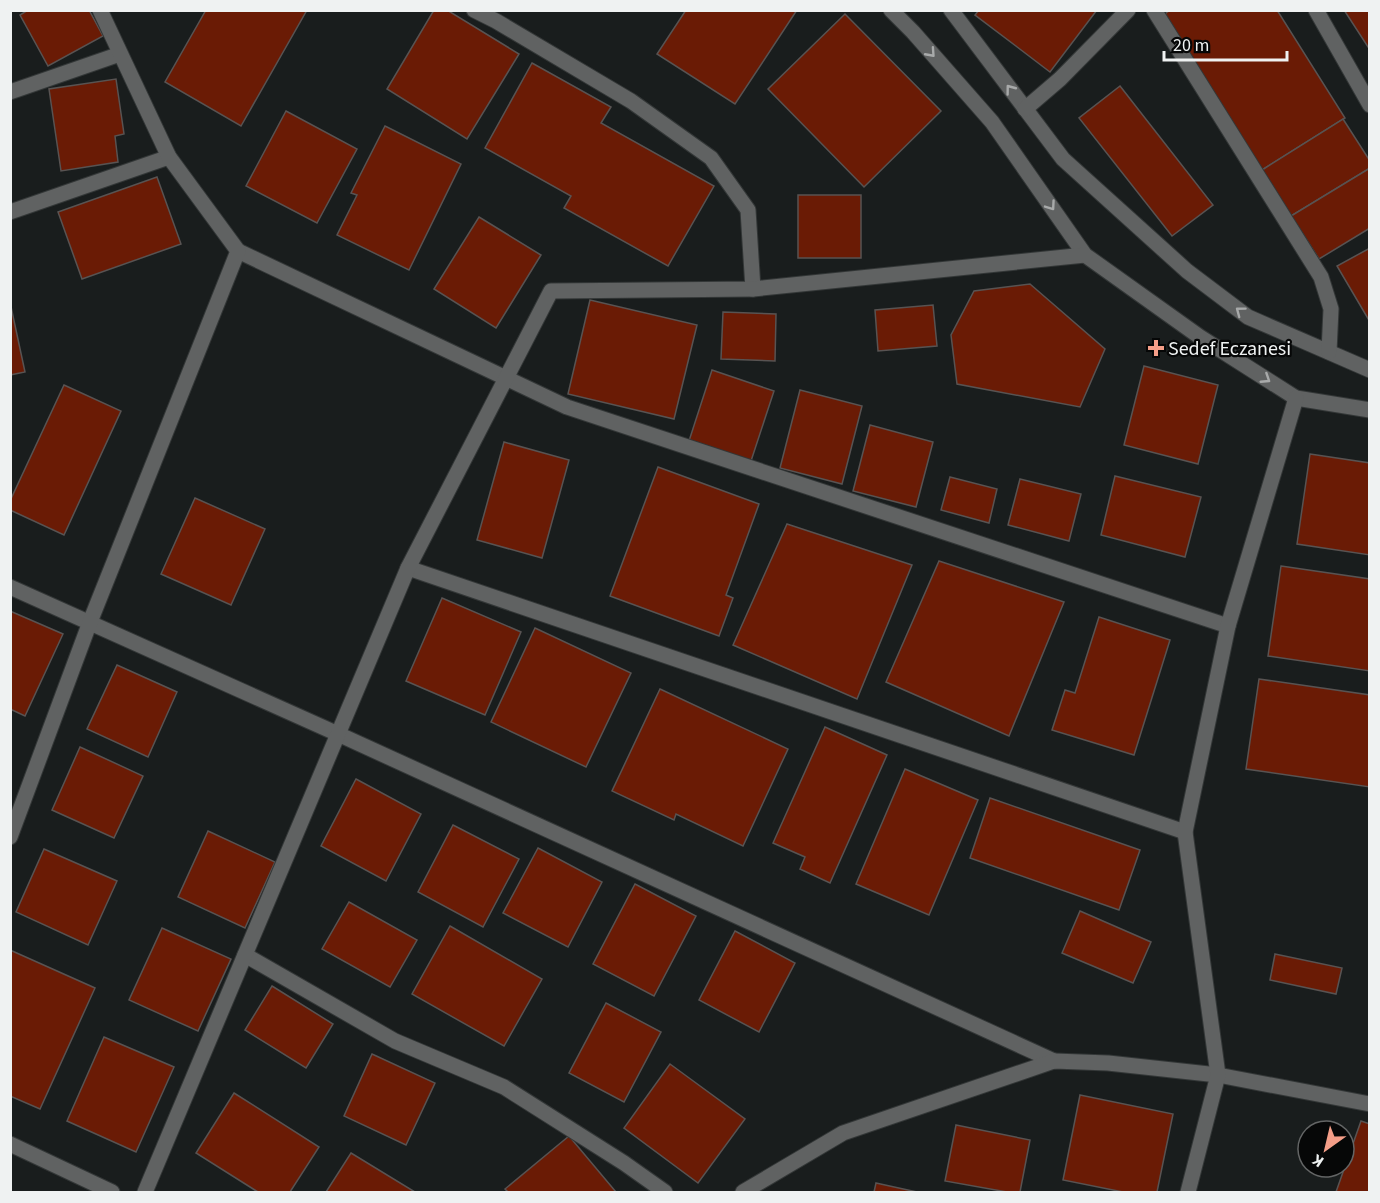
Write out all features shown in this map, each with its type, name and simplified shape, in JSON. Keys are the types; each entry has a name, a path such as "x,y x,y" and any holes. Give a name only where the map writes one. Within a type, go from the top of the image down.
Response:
{"street":[{"path":"100,10 169,157 238,251 567,407 1228,626"},
{"path":"474,10 632,101 711,158 748,210 753,289"},
{"path":"891,10 992,122 1085,255 1200,337 1296,398 1370,410"},
{"path":"951,10 1063,159 1187,271 1248,317 1370,370"},
{"path":"1025,109 1060,79 1128,10"},
{"path":"1155,10 1321,277 1331,309 1329,352"},
{"path":"1316,10 1370,105"},
{"path":"10,92 120,54"},
{"path":"10,212 169,157"},
{"path":"10,837 90,622 238,251"},
{"path":"145,1192 408,568 551,291 753,289 1085,255"},
{"path":"1188,1192 1218,1075 1185,832 1228,626 1296,398"},
{"path":"408,568 1185,832"},
{"path":"10,587 1054,1061 1218,1075 1370,1104"},
{"path":"245,955 395,1041 504,1087 624,1163 665,1192"},
{"path":"742,1192 843,1133 1054,1061"},
{"path":"10,1144 112,1192"}],"building":[{"path":"28,10 89,10 103,36 48,66 20,15"},
{"path":"206,10 307,10 241,126 165,82"},
{"path":"434,10 447,10 519,54 467,139 387,89"},
{"path":"686,10 797,10 735,104 657,54"},
{"path":"979,10 1097,10 1050,72 975,15"},
{"path":"1170,10 1277,10 1345,118 1262,170 1165,14"},
{"path":"1344,10 1370,10 1370,50"},
{"path":"845,14 941,111 864,187 768,89"},
{"path":"532,63 611,107 601,123 714,186 668,266 564,208 571,196 485,148"},
{"path":"116,79 124,134 115,136 118,162 61,171 49,89"},
{"path":"1120,86 1213,205 1172,236 1079,118"},
{"path":"286,111 357,149 317,223 246,186"},
{"path":"1343,119 1370,161 1370,168 1291,216 1262,170"},
{"path":"385,126 461,164 409,270 337,235 357,195 351,193"},
{"path":"1370,168 1370,228 1319,259 1291,216"},
{"path":"157,177 181,244 82,279 58,212"},
{"path":"798,195 861,195 861,258 798,258"},
{"path":"479,217 541,255 496,328 434,289"},
{"path":"1370,248 1370,322 1337,266"},
{"path":"1030,284 1105,349 1080,407 957,384 951,335 974,291"},
{"path":"590,300 697,325 674,419 568,394"},
{"path":"10,302 25,372 10,375"},
{"path":"933,305 937,346 878,351 875,310"},
{"path":"723,312 776,314 775,361 721,359"},
{"path":"1144,366 1218,385 1198,464 1124,445"},
{"path":"712,370 774,391 750,464 688,444"},
{"path":"64,385 121,411 64,535 10,510 10,501"},
{"path":"800,390 862,406 842,484 780,468"},
{"path":"870,425 933,442 916,507 853,491"},
{"path":"504,442 569,460 542,558 477,540"},
{"path":"1310,454 1370,463 1370,555 1297,544"},
{"path":"658,467 759,504 726,595 733,598 719,636 610,596"},
{"path":"1115,476 1201,497 1185,557 1101,535"},
{"path":"950,477 997,489 989,523 941,510"},
{"path":"1020,479 1081,494 1069,541 1008,525"},
{"path":"195,498 265,529 231,605 161,574"},
{"path":"787,524 912,565 857,699 733,645"},
{"path":"939,561 1064,602 1009,736 886,682"},
{"path":"1281,566 1370,579 1370,671 1268,656"},
{"path":"442,598 521,632 485,715 406,681"},
{"path":"10,611 63,634 25,716 10,709"},
{"path":"1099,617 1170,640 1134,755 1052,730 1065,690 1075,693"},
{"path":"535,628 631,673 586,767 491,722"},
{"path":"117,665 177,692 148,757 87,729"},
{"path":"1259,679 1370,695 1370,787 1246,769"},
{"path":"660,689 788,749 743,846 676,814 674,820 612,791"},
{"path":"825,727 887,755 830,883 800,869 805,857 773,843"},
{"path":"80,747 143,776 114,838 52,810"},
{"path":"905,769 978,800 929,915 856,884"},
{"path":"356,779 421,814 386,881 321,846"},
{"path":"990,798 1140,850 1119,910 970,858"},
{"path":"453,825 519,859 483,927 418,892"},
{"path":"208,831 275,862 245,928 178,897"},
{"path":"538,848 602,882 568,947 503,913"},
{"path":"44,849 117,881 88,945 16,912"},
{"path":"635,884 696,916 654,996 593,964"},
{"path":"349,902 417,940 390,987 322,949"},
{"path":"1080,911 1151,942 1133,983 1062,953"},
{"path":"450,926 542,979 504,1046 412,994"},
{"path":"162,928 231,959 198,1031 129,1000"},
{"path":"735,931 795,963 759,1032 699,1000"},
{"path":"10,950 95,988 40,1109 10,1096"},
{"path":"1275,954 1342,968 1336,994 1270,980"},
{"path":"272,986 333,1024 306,1068 245,1030"},
{"path":"606,1003 661,1032 624,1102 569,1073"},
{"path":"104,1037 174,1067 136,1152 67,1121"},
{"path":"372,1054 435,1083 406,1145 344,1116"},
{"path":"670,1064 745,1119 698,1183 624,1128"},
{"path":"234,1093 319,1147 290,1192 258,1192 196,1153"},
{"path":"1080,1095 1173,1114 1157,1192 1123,1192 1063,1180"},
{"path":"1361,1121 1370,1124 1370,1192 1336,1192 1341,1179 1356,1179 1356,1135"},
{"path":"956,1125 1030,1140 1020,1192 1007,1192 945,1181"},
{"path":"569,1136 616,1192 508,1192 505,1189"},
{"path":"351,1153 415,1192 326,1192"},
{"path":"876,1183 917,1192 874,1192"}],"place":[{"name":"Sedef Eczanesi","path":"1156,348"}]}
